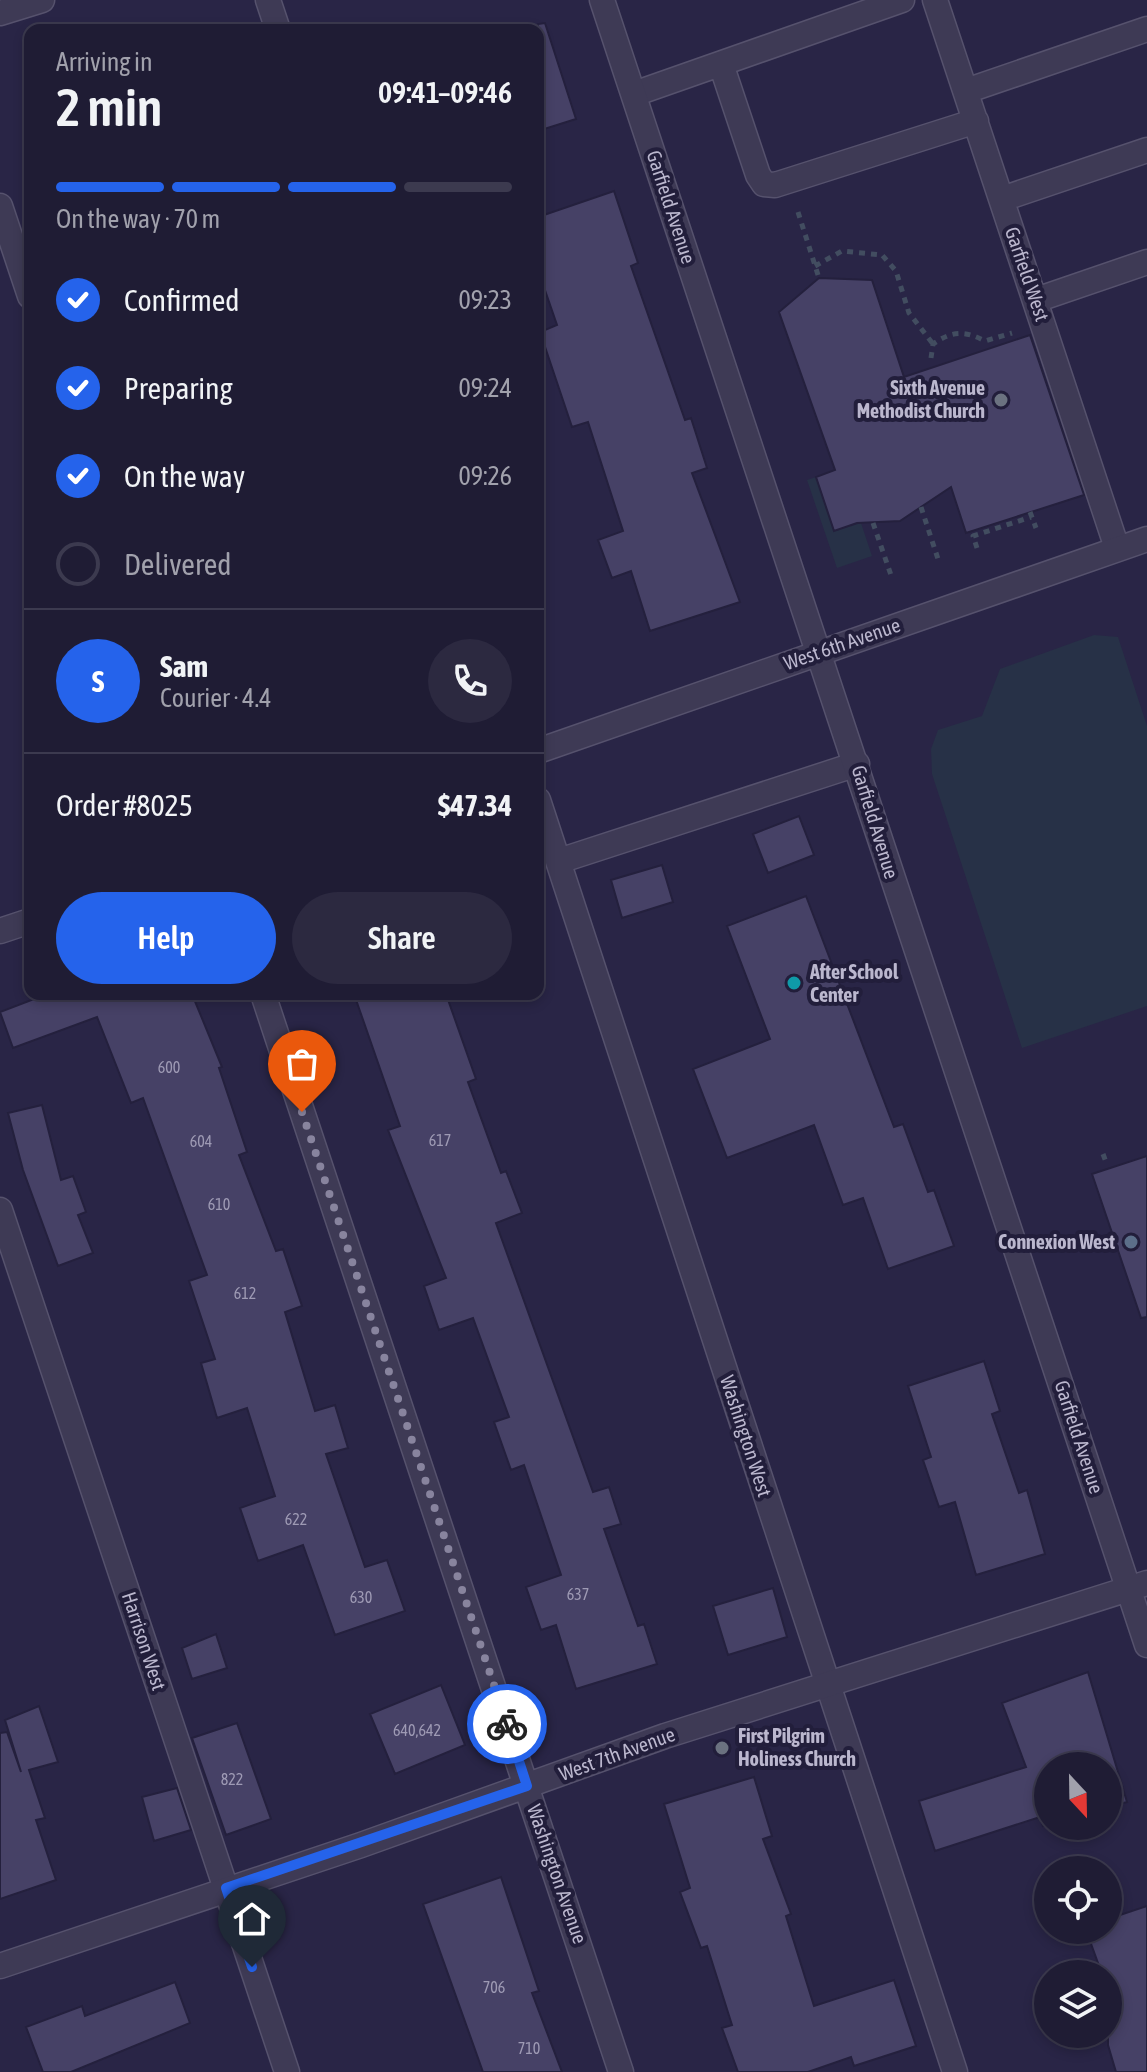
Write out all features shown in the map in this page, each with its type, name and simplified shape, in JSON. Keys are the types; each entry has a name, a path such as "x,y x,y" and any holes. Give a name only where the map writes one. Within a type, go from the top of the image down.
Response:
{"street":[{"path":"0,13 42,0"},
{"path":"268,0 276,24"},
{"name":"Garfield Avenue","path":"602,0 857,764 1138,1586 1147,1645"},
{"path":"634,94 902,0"},
{"name":"Garfield West","path":"935,0 1117,548"},
{"path":"966,91 1147,29"},
{"path":"721,64 758,175 770,185 976,121"},
{"path":"1002,199 1147,150"},
{"path":"0,206 24,278"},
{"path":"1036,300 1147,262"},
{"name":"West 6th Avenue","path":"544,749 1147,539"},
{"path":"559,861 857,764"},
{"name":"Washington West","path":"544,817 955,2072"},
{"path":"0,931 24,923"},
{"name":"Washington Avenue","path":"265,1000 621,2072"},
{"name":"Harrison West","path":"0,1210 287,2072"},
{"name":"West 7th Avenue","path":"0,1966 665,1736 1138,1586"}],"path":[{"path":"788,180 819,278"},
{"path":"815,266 842,251 882,255 896,271 909,313 933,344 931,358"},
{"path":"933,344 949,333 973,335 985,341 1044,324"},
{"path":"921,507 939,562"},
{"path":"977,548 973,536 1030,514 1036,528"},
{"path":"873,523 892,578"},
{"path":"1103,1154 1106,1162"}],"shaded area":[{"path":"816,477 835,531 861,523 872,556 837,568 807,480"},
{"path":"1094,635 1118,637 1147,726 1147,1006 1022,1048 932,774 931,749 938,730 982,716 1000,669"}],"building":[{"path":"545,23 576,119 544,129 544,24 538,24"},
{"path":"614,191 638,263 631,266 685,420 691,418 707,468 692,473 740,602 650,631 631,571 612,578 598,540 623,531 588,422 572,427 544,344 544,330 557,325 544,287 544,215"},
{"name":"Sixth Avenue Methodist Church","path":"819,278 872,280 904,377 1030,335 1084,495 966,533 951,487 900,521 857,523 834,531 816,477 835,470 779,312"},
{"path":"799,816 814,855 768,873 753,834"},
{"path":"662,865 673,902 622,918 611,880"},
{"name":"After School Center","path":"806,896 894,1127 903,1124 928,1192 934,1190 954,1246 888,1269 863,1198 843,1205 814,1125 727,1158 693,1069 770,1039 727,926"},
{"path":"31,1000 194,1000 222,1067 219,1068 247,1152 239,1155 276,1251 283,1249 302,1306 285,1312 315,1411 335,1405 348,1448 326,1454 365,1567 387,1560 405,1611 335,1635 303,1545 258,1561 240,1508 275,1496 247,1408 217,1418 201,1363 215,1359 189,1281 207,1275 143,1098 131,1103 97,1017 13,1048 0,1012"},
{"path":"356,1000 448,1000 476,1079 468,1082 501,1173 506,1171 522,1213 496,1223 593,1492 609,1487 621,1524 604,1529 638,1626 644,1624 657,1664 576,1689 556,1625 541,1630 526,1587 561,1575 524,1465 511,1470 494,1422 509,1417 473,1318 439,1330 424,1286 446,1278 388,1130 400,1126"},
{"path":"42,1105 61,1180 73,1176 86,1212 78,1215 93,1253 58,1266 23,1170 8,1113"},
{"name":"Connexion West","path":"1147,1156 1147,1317 1141,1318 1092,1174"},
{"path":"984,1361 1000,1411 992,1414 1019,1493 1027,1490 1045,1554 976,1575 955,1502 939,1507 923,1460 931,1457 908,1386"},
{"path":"773,1588 787,1637 728,1655 713,1606"},
{"path":"216,1634 227,1668 192,1679 182,1648"},
{"path":"1088,1672 1112,1752 1034,1752 1034,1819 935,1851 919,1801 1026,1767 1002,1703"},
{"path":"441,1685 465,1745 395,1774 370,1714"},
{"path":"39,1706 58,1762 29,1770 45,1818 36,1820 56,1880 0,1899 0,1733 7,1732 21,1772 5,1720"},
{"path":"237,1723 271,1819 226,1835 192,1738"},
{"path":"754,1777 772,1836 763,1839 791,1914 786,1916 814,2006 894,1980 916,2046 854,2066 851,2057 808,2072 738,2072 722,2028 732,2025 707,1946 701,1948 680,1892 690,1888 664,1804"},
{"path":"1122,1785 1127,1802 1122,1803"},
{"path":"177,1788 191,1830 154,1841 142,1797"},
{"path":"501,1877 539,1991 532,1993 562,2072 483,2072 423,1904"},
{"path":"1147,1906 1147,2072 1116,2072 1109,2048 1122,2048 1122,1960 1097,1960 1091,1944 1122,1944 1122,1914"},
{"path":"175,1982 190,2023 71,2072 43,2072 26,2027 82,2006 85,2016"}],"way so far":[{"path":"302,1112 507,1724"}],"place":[{"name":"Sixth Avenue Methodist Church","path":"1001,400"},
{"name":"After School Center","path":"794,983"},
{"name":"Connexion West","path":"1131,1242"},
{"name":"First Pilgrim Holiness Church","path":"722,1748"}],"route":[{"path":"252,1967 226,1888 361,1845 527,1786 507,1724"}]}
